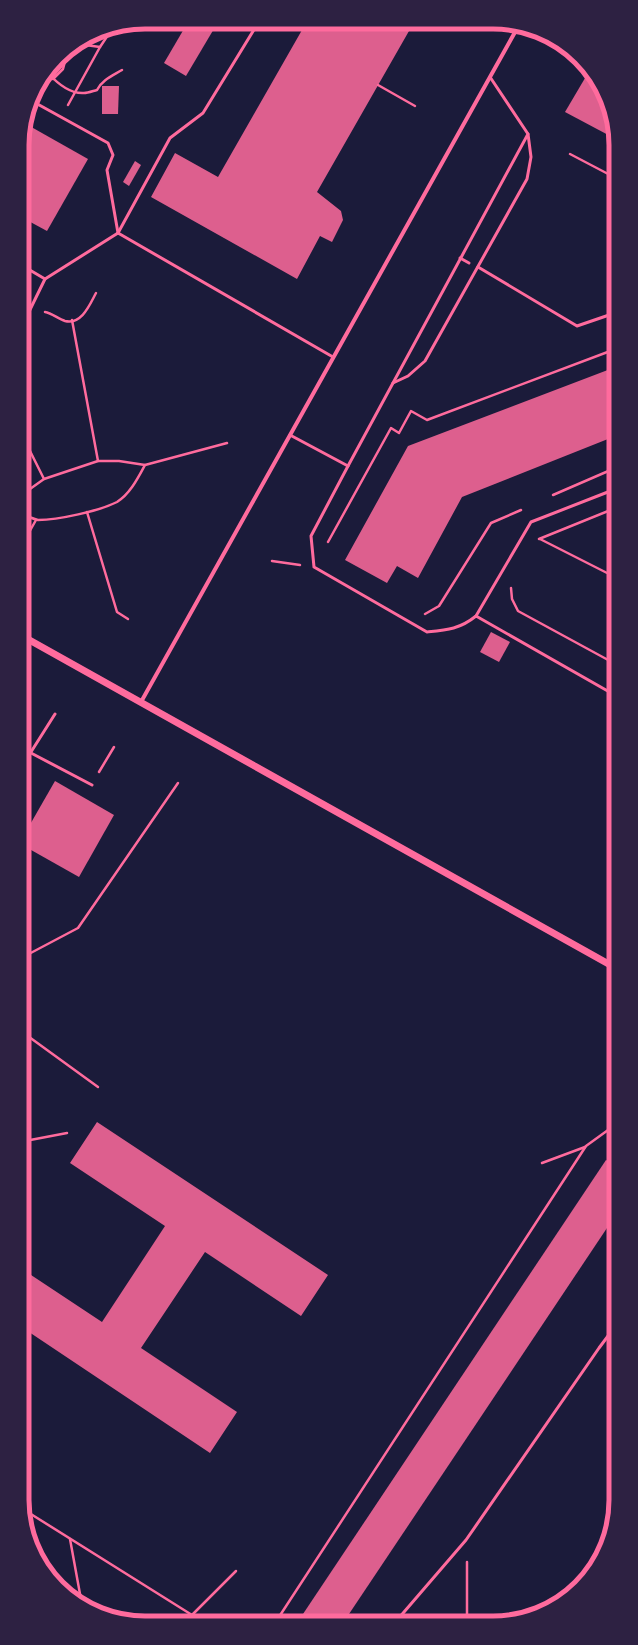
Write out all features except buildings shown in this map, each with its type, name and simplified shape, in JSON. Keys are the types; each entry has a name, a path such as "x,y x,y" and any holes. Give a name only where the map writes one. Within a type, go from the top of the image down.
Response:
{"street":[{"path":"141,702 516,31"},
{"path":"29,640 609,964"}],"lane":[{"path":"29,312 45,279 118,233 170,138 203,113 254,29"},
{"path":"392,384 408,376 425,361 527,179 531,157 528,134 490,77"},
{"path":"37,104 108,143 113,155 107,170 118,233"},
{"path":"528,134 310,536 314,567 427,632 444,631 466,624 476,616 531,522 609,492"},
{"path":"118,233 333,356"},
{"path":"460,258 469,264"},
{"path":"478,267 577,326 609,315"},
{"path":"29,270 45,279"},
{"path":"290,435 348,466"},
{"path":"476,616 609,691"},
{"path":"29,756 55,714"},
{"path":"31,753 92,785"},
{"path":"401,1616 466,1540 609,1337"}],"path":[{"path":"60,117 108,35"},
{"path":"87,45 100,47"},
{"path":"65,61 63,69 53,79 58,84 76,92 84,93 97,90 100,84 105,80 122,70"},
{"path":"378,85 415,106"},
{"path":"570,154 609,174"},
{"path":"29,314 46,311 66,321 72,320 83,316 96,293"},
{"path":"72,320 98,461"},
{"path":"328,546 328,540 391,428 399,433 411,411 427,420 609,351"},
{"path":"29,490 44,479 98,461 119,461 145,465 227,444"},
{"path":"29,449 44,479"},
{"path":"29,517 36,520 61,518 87,512 117,501 134,486 145,465"},
{"path":"551,496 609,471"},
{"path":"423,615 439,606 491,523 524,508 539,539 609,574"},
{"path":"536,545 539,539 609,511"},
{"path":"87,512 117,612 128,619"},
{"path":"29,532 36,520"},
{"path":"514,581 511,588 512,599 518,611 609,660"},
{"path":"29,953 78,928 178,783"},
{"path":"29,1037 98,1087"},
{"path":"542,1163 586,1146 609,1129"},
{"path":"29,1140 67,1133"},
{"path":"280,1616 586,1146"},
{"path":"30,1513 192,1615 236,1571"},
{"path":"70,1539 81,1596"},
{"path":"466,1540 467,1616"}]}
